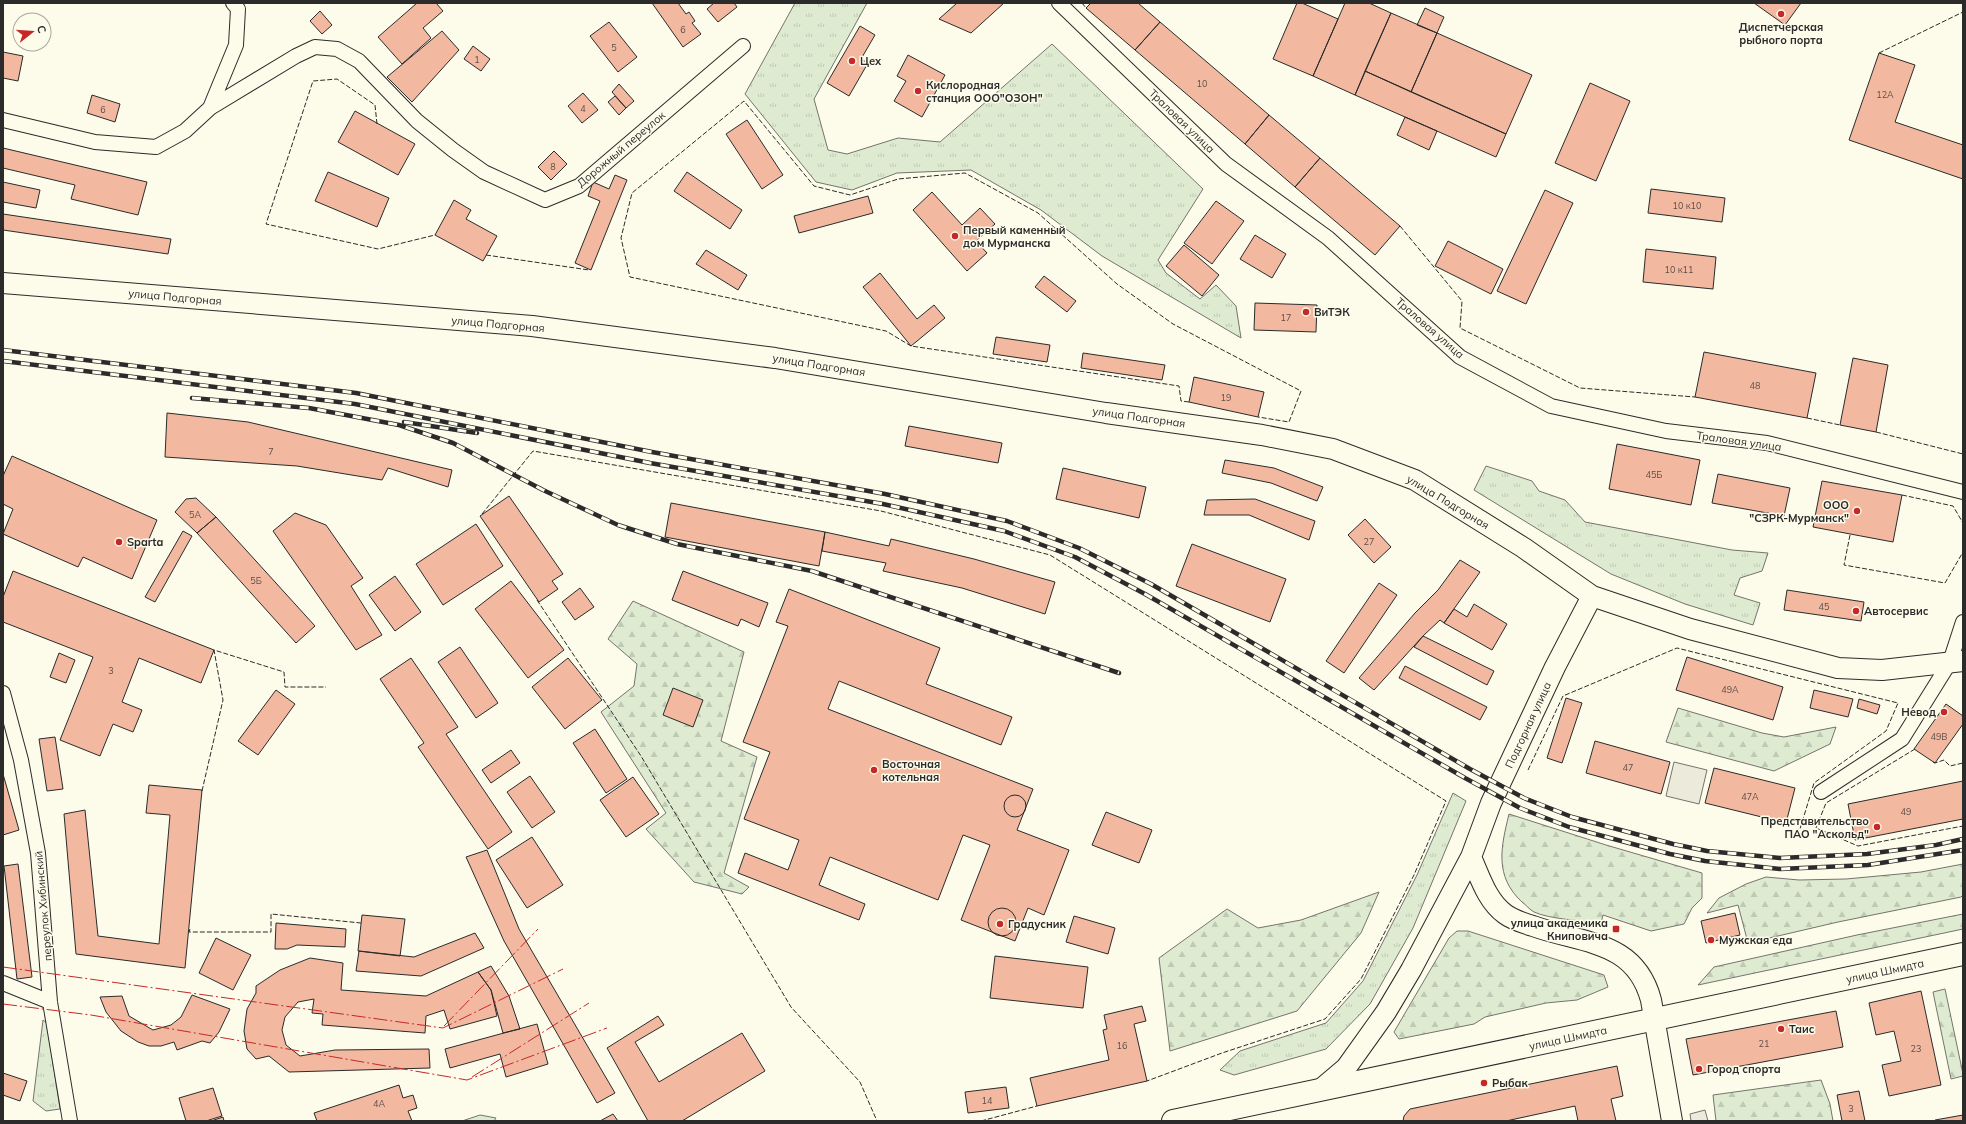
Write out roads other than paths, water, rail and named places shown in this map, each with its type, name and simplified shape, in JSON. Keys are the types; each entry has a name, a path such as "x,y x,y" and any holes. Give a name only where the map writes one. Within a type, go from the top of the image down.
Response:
{"main road":[{"name":"улица Подгорная","path":"3,283 532,326 775,358 1106,412 1262,435 1333,449 1415,480 1524,548 1592,596"},
{"path":"1592,596 1690,629 1838,668 1882,670 1956,662"},
{"name":"Подгорная улица","path":"1320,1090 1346,1068 1386,1012 1411,970 1471,857 1491,803 1555,667 1592,596"},
{"path":"1471,857 1487,892 1495,904 1505,914 1518,921 1547,931 1606,947 1622,956 1637,969 1647,986 1672,1121"},
{"name":"улица Шмидта","path":"1173,1121 1963,954"}],"street":[{"path":"3,120 95,142 156,147 185,131 210,108 236,45 238,9 233,3"},
{"name":"Траловая улица","path":"1059,3 1226,164 1328,238 1460,357 1551,406 1666,431 1767,443 1963,492"},
{"name":"Дорожный переулок","path":"210,108 296,56 315,47 336,49 359,61 417,121 453,150 484,172 545,200 579,186 743,46"},
{"path":"1821,792 1902,739 1956,662 1963,622"},
{"name":"переулок Хибинский","path":"3,693 21,760 38,853 50,1002 70,1121"},
{"path":"3,983 50,1002"}],"railway":[{"path":"3,350 356,393 652,452 885,494 1007,521 1079,548 1151,584 1470,769 1524,798 1572,817 1673,844 1707,851 1780,858 1867,854 1936,845 1963,839"},
{"path":"3,361 355,404 650,463 883,504 1004,531 1075,557 1145,594 1465,778 1520,808 1569,827 1670,854 1705,861 1780,869 1868,865 1963,850"},
{"path":"192,398 309,408 399,425 453,443 543,490 618,525 677,544 812,571 1119,673"},
{"path":"404,422 477,433"}],"place":[{"name":"Диспетчерская рыбного порта","path":"1781,14"},
{"name":"Цех","path":"852,61"},
{"name":"Кислородная станция ООО\"ОЗОН\"","path":"918,91"},
{"name":"Первый каменный дом Мурманска","path":"955,236"},
{"name":"ВиТЭК","path":"1306,312"},
{"name":"ООО \"СЗРК-Мурманск\"","path":"1857,511"},
{"name":"Sparta","path":"119,542"},
{"name":"Автосервис","path":"1856,611"},
{"name":"Невод","path":"1944,712"},
{"name":"Восточная котельная","path":"874,770"},
{"name":"Представительство ПАО \"Аскольд\"","path":"1877,827"},
{"name":"Градусник","path":"1000,924"},
{"name":"улица академика Книповича","path":"1616,929"},
{"name":"Мужская еда","path":"1711,940"},
{"name":"Таис","path":"1781,1029"},
{"name":"Город спорта","path":"1699,1069"},
{"name":"Рыбак","path":"1484,1083"}]}
